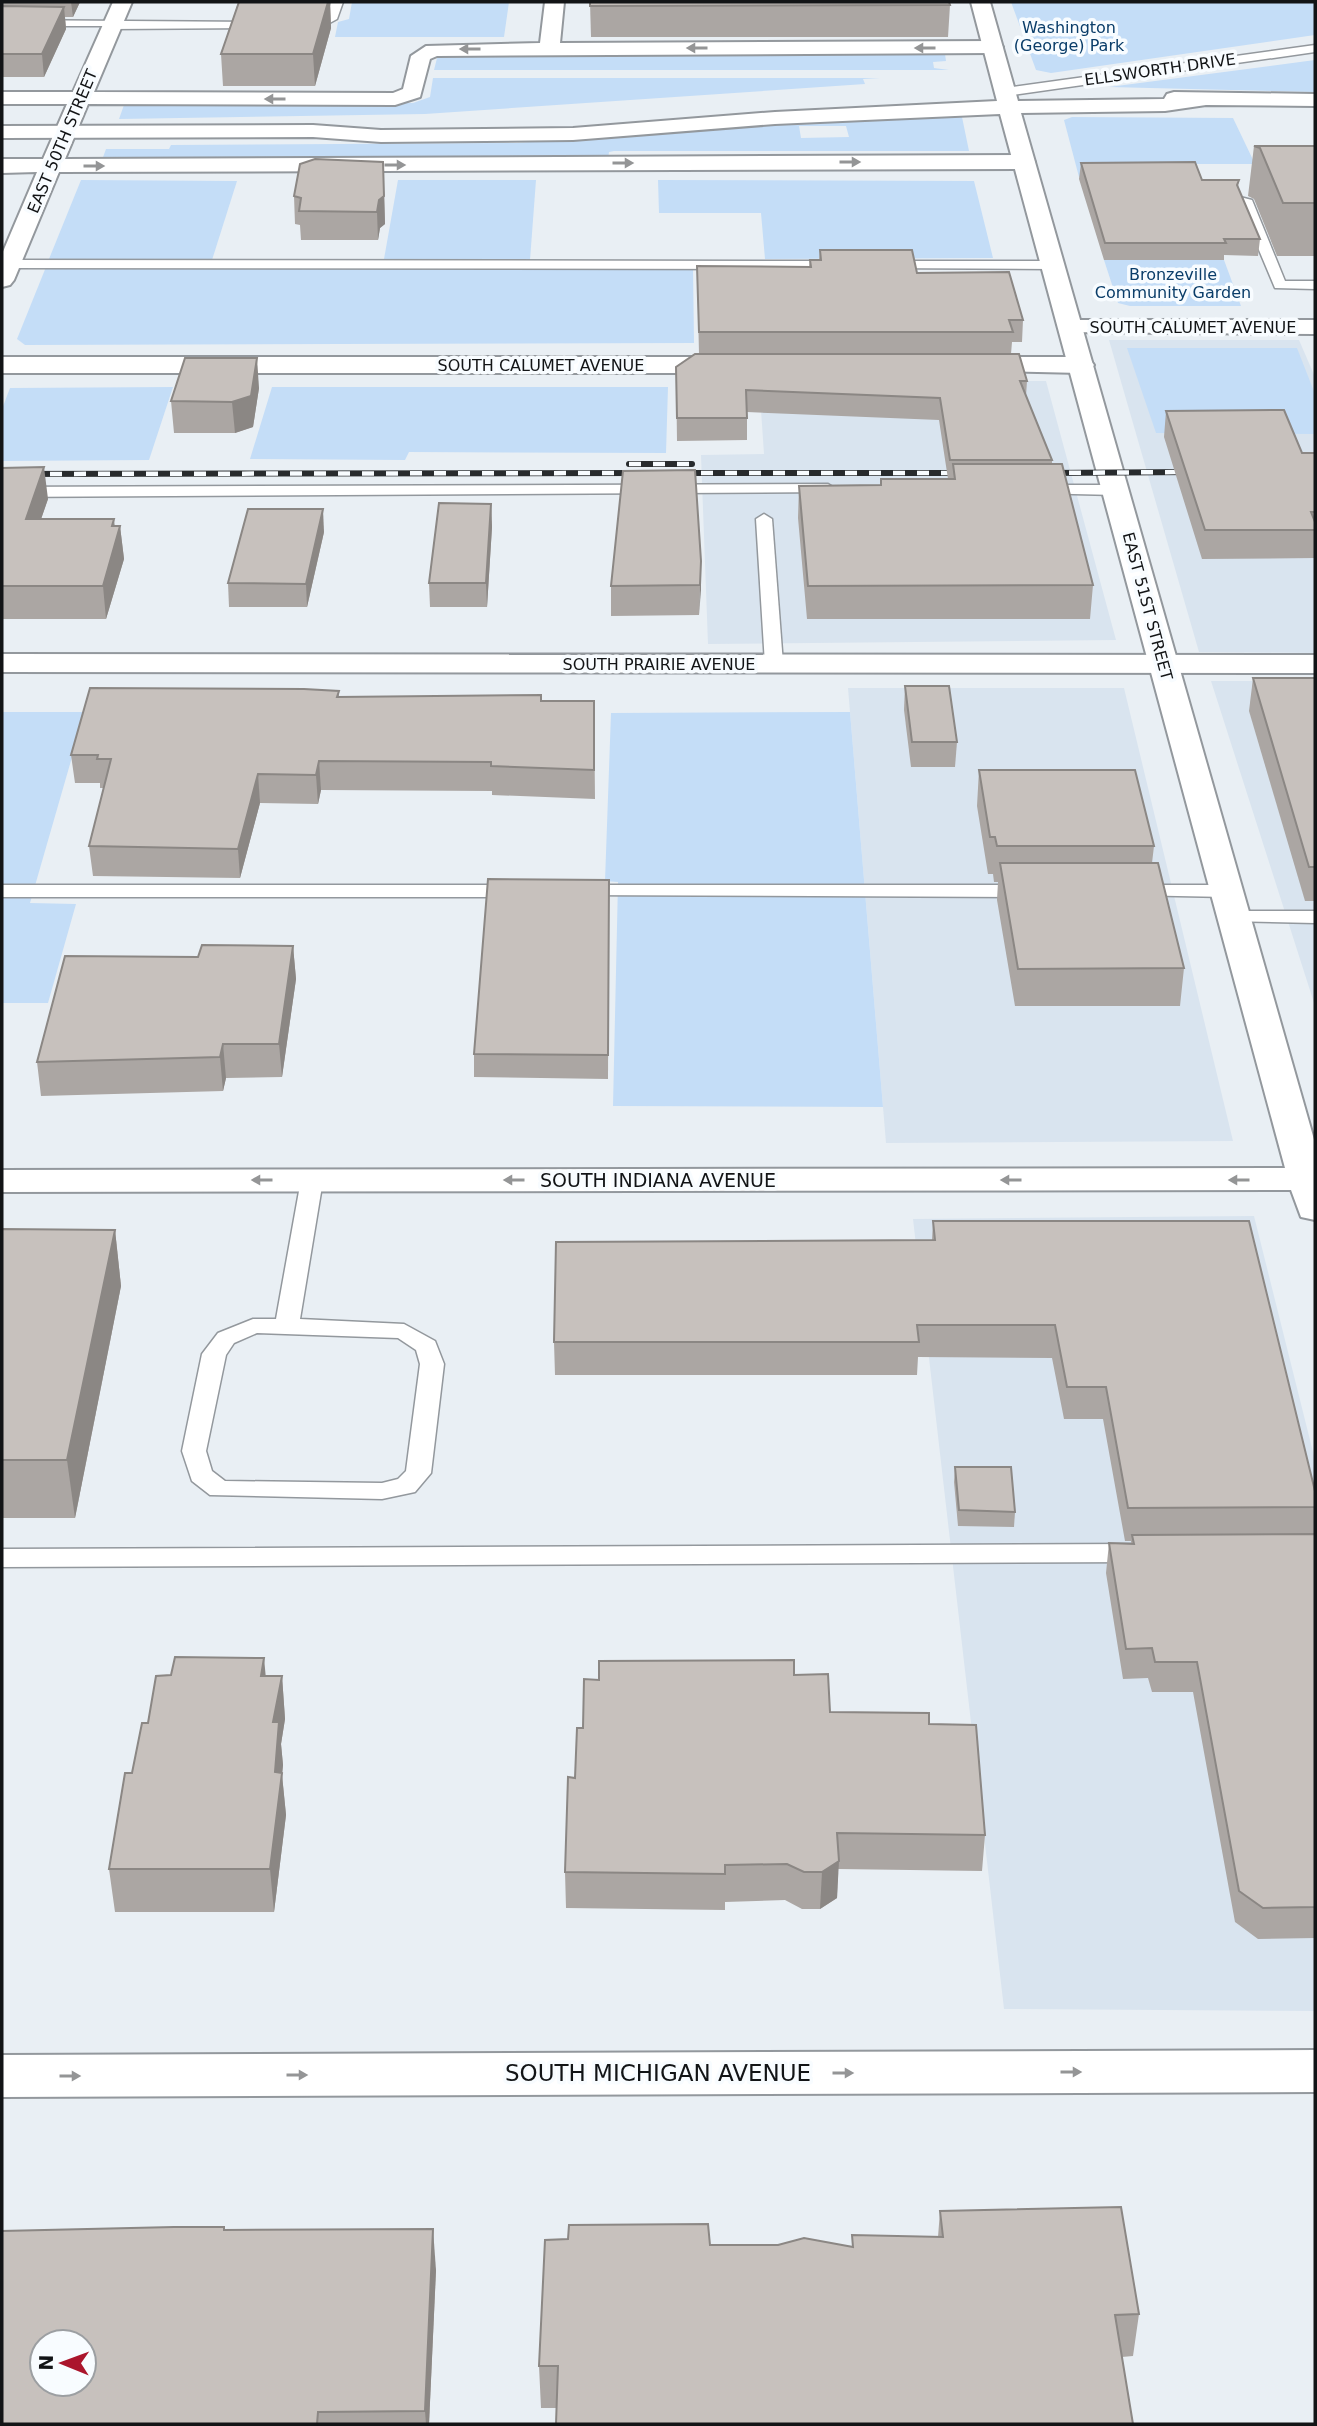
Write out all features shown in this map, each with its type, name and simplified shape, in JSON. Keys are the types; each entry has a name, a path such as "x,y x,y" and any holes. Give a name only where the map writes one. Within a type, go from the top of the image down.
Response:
{"street":[{"name":"EAST 50TH STREET","path":"4,269 122,2"},
{"path":"549,49 554,2"},
{"name":"EAST 51ST STREET","path":"980,2 1230,904 1312,1189"},
{"path":"2,98 395,99 413,93 421,55 433,50 993,47"},
{"path":"919,90 1007,100 1165,105 1200,100 1315,100"},
{"path":"2,132 313,131 838,94"},
{"path":"313,131 381,136 573,134 1007,100"},
{"path":"2,166 1024,162"},
{"name":"SOUTH CALUMET AVENUE","path":"1070,327 1315,327"},
{"name":"SOUTH CALUMET AVENUE","path":"2,365 751,365"},
{"path":"946,365 1081,365"},
{"name":"SOUTH PRAIRIE AVENUE","path":"2,663 1315,664"},
{"name":"SOUTH INDIANA AVENUE","path":"2,1181 312,1180 1312,1189"},
{"name":"SOUTH MICHIGAN AVENUE","path":"2,2076 1315,2071"}],"lane":[{"path":"2,23 287,25 326,22 333,17 337,2"},
{"name":"ELLSWORTH DRIVE","path":"1007,100 1315,48"},
{"path":"1245,200 1280,285 1315,285"},
{"path":"4,269 1053,265"},
{"path":"2,492 842,489"},
{"path":"1023,490 1116,490"},
{"path":"764,519 774,664"},
{"path":"2,891 533,891"},
{"path":"561,891 1050,891"},
{"path":"1120,891 1315,917"},
{"path":"287,1326 312,1180"},
{"path":"253,1326 287,1326 404,1331 427,1346 432,1364 418,1473 406,1486 382,1491 219,1489 201,1475 194,1451 214,1354 226,1338 253,1326"},
{"path":"2,1558 1161,1553"}],"shaded area":[{"path":"1109,340 1299,340 1315,377 1315,653 1199,652"},
{"path":"759,381 1046,381 1116,640 708,644 701,455 764,454"},
{"path":"1211,681 1315,681 1315,1006 1220,709"},
{"path":"848,688 1124,688 1233,1141 886,1143"},
{"path":"1254,1216 1315,1460 1315,2011 1004,2009 913,1219"}],"green space":[{"path":"352,2 509,2 504,37 335,37 338,22 349,19"},
{"name":"Washington (George) Park","path":"1011,2 1315,2 1315,35 1051,73 1036,70"},
{"path":"945,54 946,61 933,62 934,68 949,70 434,70 437,58 451,55"},
{"name":"Washington (George) Park","path":"1315,60 1315,92 1109,87"},
{"path":"433,78 880,78 863,79 865,84 425,114 119,119 124,105 413,103 430,97"},
{"path":"962,117 969,151 614,151 609,152 608,159 102,160 106,149 169,149 171,145 516,143 797,123","holes":["799,126 846,126 849,137 801,138"]},
{"path":"1072,117 1233,118 1255,164 1191,164 1193,177 1079,177 1064,120"},
{"path":"81,180 237,181 212,260 49,259"},
{"path":"398,180 536,180 530,260 384,259"},
{"path":"658,180 974,181 993,258 765,259 761,213 659,213"},
{"name":"Bronzeville Community Garden","path":"1104,260 1224,260 1241,306 1130,306 1118,303"},
{"path":"46,267 693,267 694,343 25,345 17,339"},
{"path":"1127,348 1297,348 1315,394 1315,434 1156,433"},
{"path":"173,387 149,460 2,461 2,409 10,388"},
{"path":"272,387 668,387 666,453 409,452 405,460 250,459"},
{"path":"2,712 85,712 30,903 76,904 48,1003 2,1003"},
{"path":"850,712 883,1107 613,1106 618,882 605,881 611,713"}],"building":[{"path":"239,2 328,2 313,54 221,54"},
{"path":"590,2 949,2 950,5 590,6"},
{"path":"2,6 64,7 42,54 2,54"},
{"path":"1254,146 1315,146 1315,203 1283,203 1260,148"},
{"path":"315,159 383,162 384,196 379,200 377,212 299,211 301,198 294,196 300,164"},
{"path":"1195,162 1202,180 1239,180 1237,185 1260,239 1224,239 1226,243 1105,243 1081,163"},
{"path":"820,250 912,250 917,273 1009,272 1023,320 1009,320 1013,332 699,332 697,266 811,267 810,260 821,260"},
{"path":"695,354 1019,354 1027,381 1020,381 1052,460 950,460 940,398 746,390 747,418 677,418 676,367"},
{"path":"185,358 257,358 251,396 232,402 171,401"},
{"path":"1284,410 1302,453 1315,453 1315,512 1311,512 1315,530 1205,530 1166,411"},
{"path":"953,464 1062,464 1093,585 808,586 799,486 881,485 881,479 955,479"},
{"path":"44,467 26,519 114,519 112,526 120,526 103,586 2,586 2,468"},
{"path":"695,470 700,585 611,586 623,471"},
{"path":"439,503 491,504 486,583 429,583"},
{"path":"248,509 323,509 306,584 228,583"},
{"path":"1253,678 1315,678 1315,867 1309,867"},
{"path":"905,686 949,686 957,742 912,742"},
{"path":"90,688 304,689 339,691 337,697 541,695 541,701 594,701 594,770 491,766 491,762 319,761 316,775 258,774 238,849 89,846 111,759 97,759 98,755 71,755"},
{"path":"979,770 1135,770 1154,846 997,846 995,837 990,837"},
{"path":"1000,863 1158,863 1184,968 1018,969"},
{"path":"488,879 609,880 608,1055 474,1054"},
{"path":"202,945 293,946 279,1044 223,1044 220,1057 37,1062 65,956 198,957"},
{"path":"933,1221 1249,1221 1315,1491 1315,1507 1128,1508 1106,1387 1067,1387 1055,1325 917,1325 919,1342 554,1342 556,1242 935,1240"},
{"path":"2,1229 115,1230 67,1460 2,1460"},
{"path":"955,1467 1011,1467 1015,1512 959,1510"},
{"path":"1315,1534 1315,1907 1263,1908 1239,1891 1197,1662 1155,1662 1152,1648 1126,1649 1109,1543 1134,1544 1132,1535"},
{"path":"175,1657 264,1658 261,1676 282,1676 273,1722 279,1722 275,1772 282,1773 270,1869 109,1869 125,1773 132,1773 142,1723 148,1723 156,1676 171,1675"},
{"path":"794,1660 794,1675 828,1674 830,1712 929,1713 929,1724 976,1725 985,1835 837,1833 839,1861 822,1872 804,1872 787,1864 725,1865 725,1874 565,1872 568,1777 575,1778 577,1728 583,1728 584,1679 599,1680 599,1661"},
{"path":"1121,2207 1139,2314 1115,2315 1133,2424 556,2424 558,2366 539,2366 545,2240 568,2239 569,2225 708,2224 710,2245 778,2245 804,2238 853,2247 852,2235 943,2237 940,2211"},
{"path":"174,2227 224,2227 224,2230 433,2229 425,2411 318,2412 317,2424 2,2424 2,2231"}],"railway":[{"path":"629,464 692,464"},
{"path":"1045,473 1195,472"},
{"path":"2,474 642,473"},
{"path":"677,473 968,473"}]}
